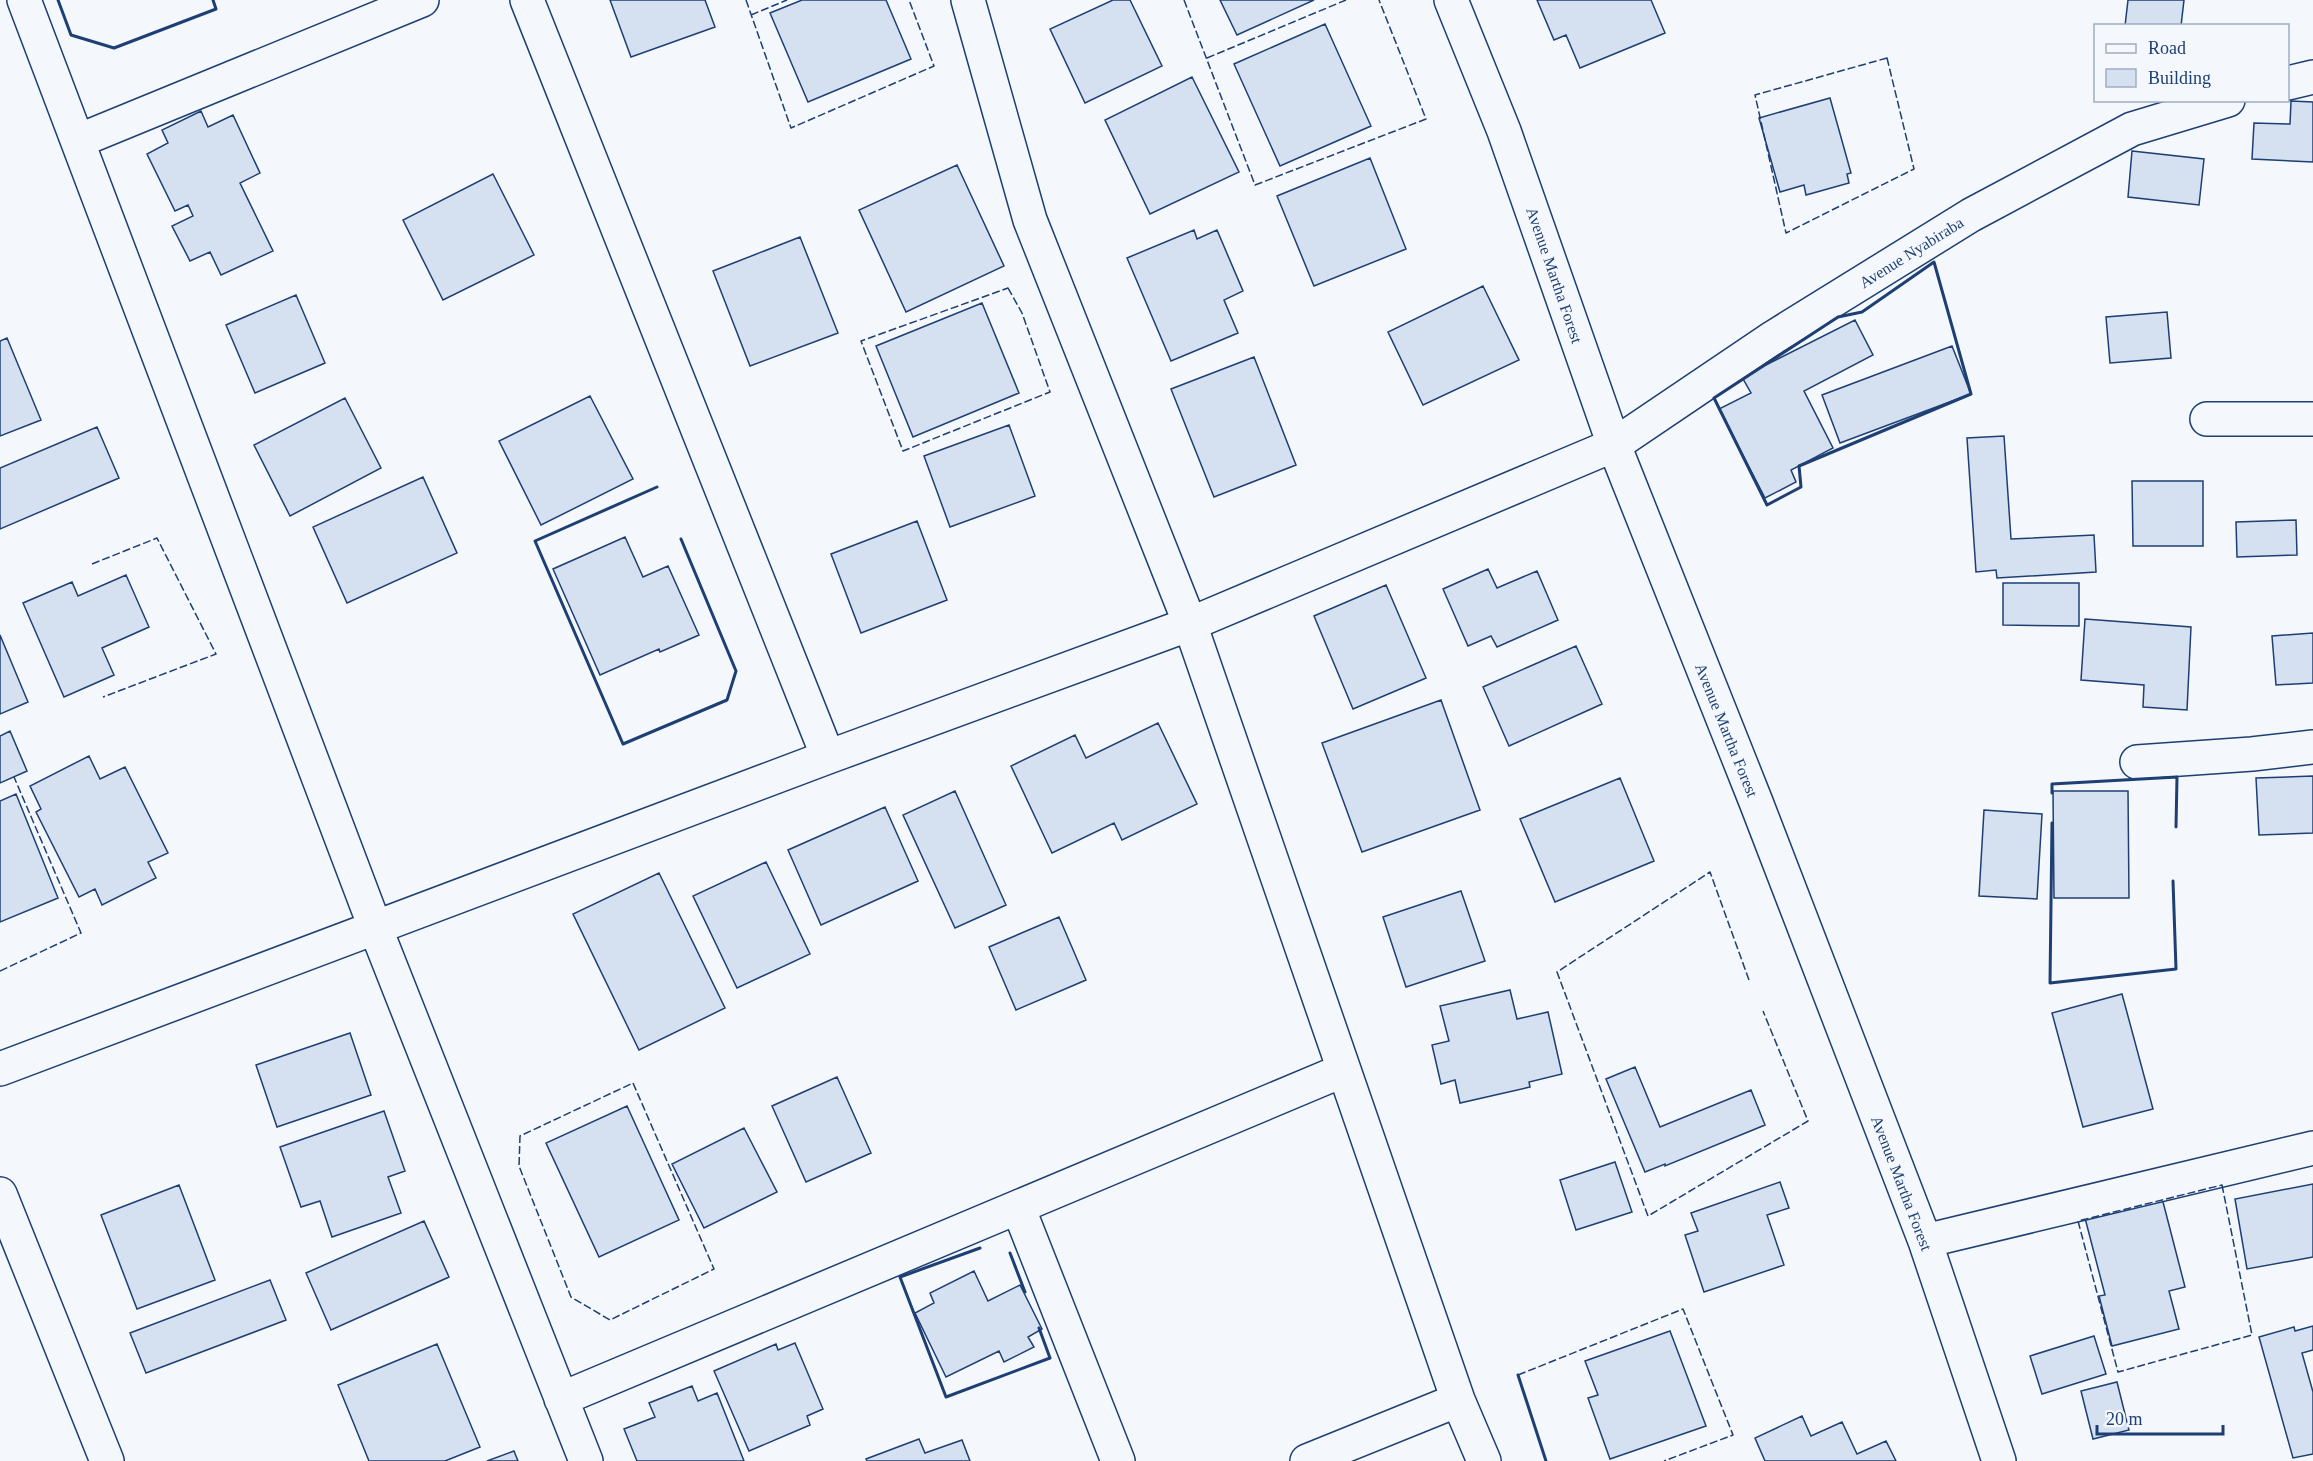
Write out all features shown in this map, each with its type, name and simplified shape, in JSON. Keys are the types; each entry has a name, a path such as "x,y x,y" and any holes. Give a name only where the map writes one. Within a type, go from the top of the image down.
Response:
{"street":[{"path":"24,0 375,927 586,1461"},
{"path":"78,141 422,0"},
{"path":"527,0 828,757"},
{"path":"968,0 1030,220 1190,624 1458,1400 1484,1461"},
{"name":"Avenue Martha Forest","path":"1451,0 1504,131 1614,445 1756,802 1925,1241 1999,1461"},
{"path":"2289,83 2313,77"},
{"name":"Avenue Nyabiraba","path":"0,1069 828,757 1190,624 1614,445 1774,338 1971,215 2132,129 2221,102"},
{"path":"2207,419 2313,419"},
{"path":"2137,762 2313,747"},
{"path":"561,1399 1344,1070"},
{"path":"1925,1241 2313,1148"},
{"path":"0,1194 107,1461"},
{"path":"1018,1208 1118,1461"},
{"path":"1308,1461 1458,1400"}],"building":[{"path":"610,0 705,0 715,27 631,57"},
{"path":"802,0 886,0 911,59 808,102 770,13"},
{"path":"1113,0 1130,0 1162,66 1085,103 1050,29"},
{"path":"1220,0 1314,0 1237,35"},
{"path":"1537,0 1651,0 1665,33 1580,68 1566,35 1554,40"},
{"path":"2128,0 2184,0 2181,24 2125,24"},
{"path":"1325,24 1371,126 1280,166 1234,64"},
{"path":"1192,77 1239,172 1150,214 1105,120"},
{"path":"1830,98 1851,173 1847,174 1849,183 1806,195 1804,185 1780,192 1759,118"},
{"path":"2291,101 2313,102 2313,162 2252,159 2254,123 2290,124"},
{"path":"201,111 208,127 233,115 260,173 240,183 273,251 221,275 210,252 190,261 172,226 193,216 188,205 175,211 147,154 168,143 162,130"},
{"path":"2132,151 2204,159 2199,205 2128,197"},
{"path":"1370,158 1406,249 1314,286 1277,196"},
{"path":"957,165 1004,266 906,312 859,210"},
{"path":"493,174 534,255 443,300 403,220"},
{"path":"1194,230 1197,239 1217,230 1243,291 1224,300 1238,333 1171,361 1127,258"},
{"path":"800,237 838,333 750,366 713,271"},
{"path":"1483,286 1519,360 1423,405 1388,332"},
{"path":"296,295 325,363 255,393 226,325"},
{"path":"982,303 1019,393 913,437 876,346"},
{"path":"2167,312 2171,358 2110,363 2106,317"},
{"path":"1855,320 1873,355 1804,391 1833,448 1791,470 1796,482 1765,498 1719,409 1751,393 1742,377"},
{"path":"7,338 41,420 0,436 0,341"},
{"path":"1952,346 1971,394 1840,443 1822,395"},
{"path":"1254,357 1296,465 1214,497 1171,389"},
{"path":"590,396 633,479 541,525 499,441"},
{"path":"345,398 381,468 290,516 254,445"},
{"path":"1009,425 1035,496 950,527 924,456"},
{"path":"97,427 119,478 0,529 0,468"},
{"path":"2004,436 2011,539 2094,535 2096,572 1997,578 1996,570 1976,572 1967,438"},
{"path":"423,477 457,553 347,603 313,527"},
{"path":"2132,481 2203,481 2203,546 2133,546"},
{"path":"2296,520 2297,555 2237,557 2236,522"},
{"path":"917,521 947,600 861,633 831,554"},
{"path":"625,537 643,577 668,566 699,635 660,652 659,649 600,675 553,569"},
{"path":"1488,569 1497,588 1537,571 1558,620 1497,647 1491,636 1468,646 1443,589"},
{"path":"126,575 149,627 102,648 114,675 64,697 23,603 72,582 78,596"},
{"path":"2003,583 2079,583 2079,626 2003,625"},
{"path":"1386,585 1426,678 1353,709 1314,616"},
{"path":"2085,619 2191,627 2187,710 2143,707 2144,685 2081,680"},
{"path":"2313,633 2313,683 2276,685 2272,636"},
{"path":"0,635 28,702 0,714"},
{"path":"1576,646 1602,704 1509,746 1483,687"},
{"path":"1441,700 1480,810 1362,852 1322,743"},
{"path":"1158,723 1197,804 1122,840 1114,823 1052,853 1011,766 1075,735 1086,758"},
{"path":"10,731 27,771 0,783 0,736"},
{"path":"89,756 100,779 125,767 168,853 148,862 156,878 102,905 95,889 79,897 36,812 41,809 30,786"},
{"path":"2313,776 2313,833 2259,835 2256,778"},
{"path":"1620,778 1654,861 1555,902 1520,819"},
{"path":"955,791 1006,905 955,928 903,815"},
{"path":"2053,791 2128,791 2129,898 2054,898"},
{"path":"16,794 58,898 0,922 0,801"},
{"path":"885,807 918,881 821,925 788,850"},
{"path":"1984,810 2042,814 2037,899 1979,896"},
{"path":"766,862 810,954 737,988 693,896"},
{"path":"659,873 725,1008 639,1050 573,914"},
{"path":"1461,891 1485,961 1406,987 1383,917"},
{"path":"1059,917 1086,980 1016,1010 989,947"},
{"path":"1510,990 1517,1019 1548,1012 1562,1074 1529,1082 1530,1087 1460,1103 1455,1080 1441,1084 1432,1045 1449,1041 1440,1006"},
{"path":"2122,994 2153,1109 2083,1127 2052,1013"},
{"path":"350,1033 371,1095 277,1127 256,1065"},
{"path":"1635,1067 1660,1127 1751,1090 1765,1125 1645,1172 1606,1079"},
{"path":"837,1077 871,1153 806,1182 772,1106"},
{"path":"627,1106 679,1220 599,1257 546,1143"},
{"path":"384,1111 405,1171 388,1177 401,1213 332,1237 320,1201 301,1207 280,1147"},
{"path":"744,1128 777,1192 704,1228 672,1164"},
{"path":"1615,1162 1632,1212 1576,1230 1560,1180"},
{"path":"1780,1182 1789,1208 1767,1215 1784,1265 1704,1292 1685,1235 1698,1231 1691,1213"},
{"path":"2313,1184 2313,1257 2247,1269 2235,1199"},
{"path":"179,1185 215,1280 137,1309 101,1215"},
{"path":"2162,1198 2185,1287 2169,1291 2179,1329 2112,1346 2099,1296 2105,1295 2085,1218"},
{"path":"424,1221 449,1277 331,1330 306,1273"},
{"path":"974,1271 988,1301 1020,1285 1042,1329 1028,1337 1034,1347 1004,1362 999,1351 946,1377 915,1313 934,1303 930,1293"},
{"path":"270,1280 286,1320 146,1373 130,1333"},
{"path":"2313,1326 2313,1350 2302,1353 2313,1392 2313,1454 2293,1458 2259,1337 2294,1327 2295,1331"},
{"path":"1670,1331 1706,1426 1610,1459 1588,1398 1598,1395 1585,1361"},
{"path":"2094,1336 2106,1374 2042,1394 2030,1356"},
{"path":"795,1343 823,1409 807,1416 810,1425 749,1451 714,1371 776,1344 778,1350"},
{"path":"437,1344 480,1447 445,1461 369,1461 338,1385"},
{"path":"2117,1382 2129,1430 2093,1439 2081,1391"},
{"path":"692,1386 698,1401 717,1393 744,1461 637,1461 624,1429 655,1417 649,1403"},
{"path":"1802,1416 1811,1436 1842,1422 1857,1454 1886,1441 1896,1461 1765,1461 1755,1438"},
{"path":"919,1439 925,1453 962,1440 970,1461 867,1461 866,1459"},
{"path":"514,1451 518,1461 487,1461"}],"fence":[{"path":"746,0 791,128 934,66 909,0"},
{"path":"751,15 787,0"},
{"path":"1184,0 1255,185 1426,119 1379,0"},
{"path":"1207,58 1346,0"},
{"path":"1887,58 1914,169 1786,233 1755,95 1887,58"},
{"path":"1008,288 1022,313 1050,392 903,451 861,341 1008,288"},
{"path":"92,564 157,538 216,654 103,697"},
{"path":"0,971 81,933 14,777"},
{"path":"1749,980 1710,872 1557,972 1648,1216 1808,1121 1763,1011"},
{"path":"633,1083 714,1269 610,1320 571,1297 519,1166 520,1136 633,1083"},
{"path":"2222,1185 2252,1335 2118,1372 2078,1221 2222,1185"},
{"path":"1518,1375 1683,1309 1733,1435 1664,1461"}],"wall":[{"path":"58,0 71,35 114,48 216,9 213,0"},
{"path":"1934,262 1971,394 1799,466 1801,487 1767,505 1714,398 1838,317 1862,312 1934,262"},
{"path":"657,487 535,541 623,744 727,700 736,671 681,539"},
{"path":"2052,793 2052,784 2177,777 2176,827"},
{"path":"2052,823 2050,983 2176,969 2173,881"},
{"path":"980,1248 900,1277 946,1397 1050,1358 1039,1328"},
{"path":"1010,1253 1025,1292"},
{"path":"1518,1375 1546,1461"}]}
